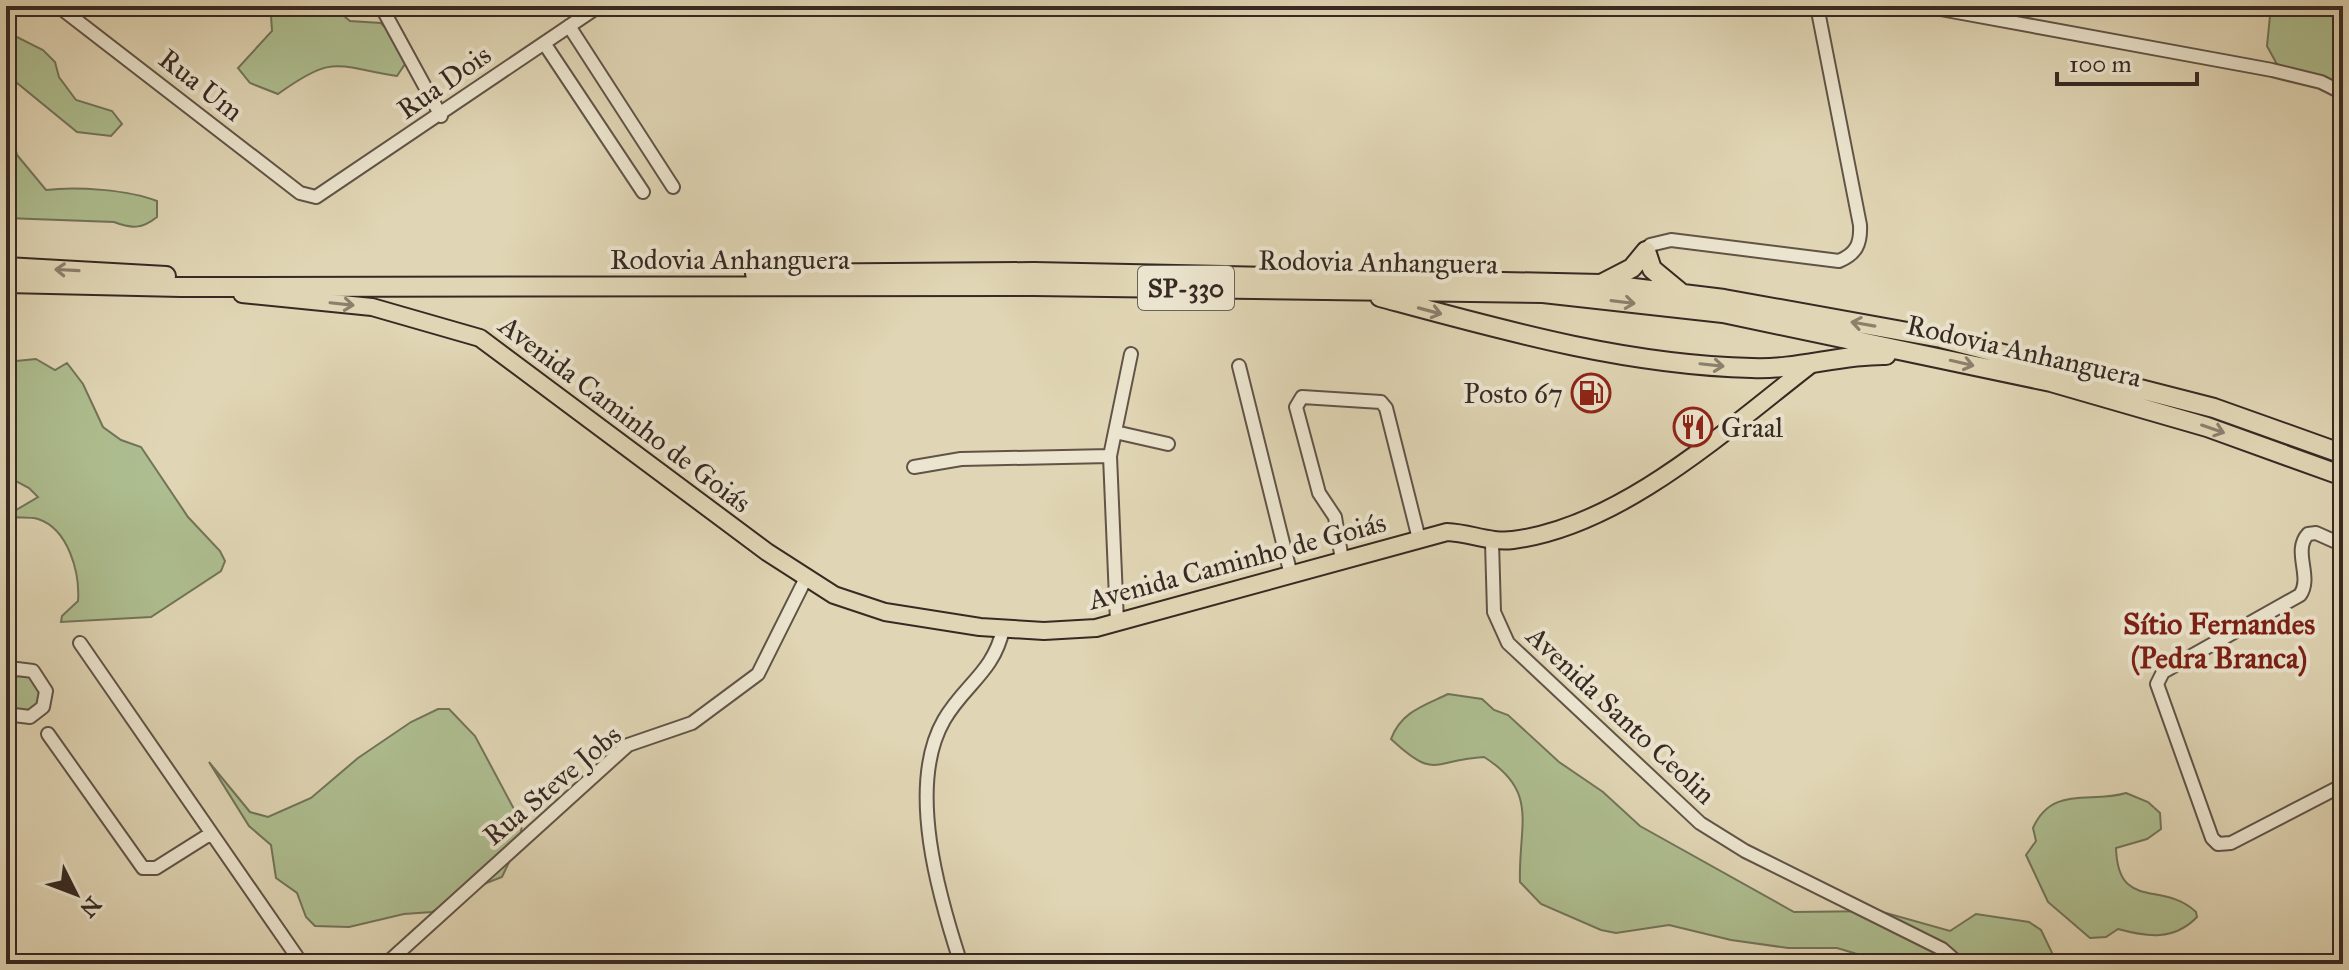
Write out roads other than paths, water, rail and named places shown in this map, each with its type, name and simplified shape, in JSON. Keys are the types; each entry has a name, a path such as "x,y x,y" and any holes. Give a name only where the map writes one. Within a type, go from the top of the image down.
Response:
{"highway":[{"path":"1601,284 1632,268 1646,251"},
{"path":"1646,251 1652,269 1681,293"},
{"name":"Rodovia Anhanguera","path":"6,267 196,277 1034,272 1601,284 1681,293 1941,338 2214,408 2343,454"},
{"name":"Rodovia Anhanguera","path":"6,283 181,287 1034,286 1543,293 1723,313 2051,382 2164,413 2343,476"},
{"path":"1355,290 1589,350 1752,368 1869,354 1928,355"}],"main road":[{"name":"Avenida Caminho de Goiás","path":"181,287 372,307 480,338 805,580 834,595 885,612 1003,629 1077,631 1447,532 1471,533 1492,542 1515,540 1590,520 1649,485 1816,361"}],"street":[{"name":"Rua Um","path":"58,6 300,193 316,197"},
{"path":"381,6 441,116"},
{"name":"Rua Dois","path":"316,197 441,116 599,6"},
{"path":"1646,251 1650,245 1671,240 1839,261 1850,257 1858,248 1860,225 1817,6"},
{"path":"1924,6 2272,70 2321,82 2343,93"},
{"path":"569,26 673,187"},
{"path":"544,43 643,192"},
{"path":"1117,622 1110,456 1131,354"},
{"path":"1239,366 1291,575"},
{"path":"1342,560 1335,517 1319,493 1296,407 1302,397 1381,402 1386,408 1419,539"},
{"path":"1115,432 1168,444"},
{"path":"914,467 961,459 1110,456"},
{"path":"2343,545 2312,533 2301,544 2305,587 2300,595 2163,672 2157,684 2212,838 2218,844 2231,843 2343,785"},
{"name":"Avenida Santo Ceolin","path":"1492,542 1494,612 1508,643 1659,788 1700,823 1745,851 1942,949 1959,964"},
{"name":"Rua Steve Jobs","path":"386,964 628,745 692,723 758,674 805,580"},
{"path":"961,964 927,838 933,749 944,720 998,652 1003,629"},
{"path":"80,643 302,964"},
{"path":"6,674 17,669 33,671 46,691 43,707 30,717 6,714"},
{"path":"48,734 143,868 156,868 210,834"}],"place":[{"name":"Posto 67","path":"1591,393"},
{"name":"Graal","path":"1693,427"}],"district":[{"name":"Sítio Fernandes (Pedra Branca)","path":"2219,641"}]}
